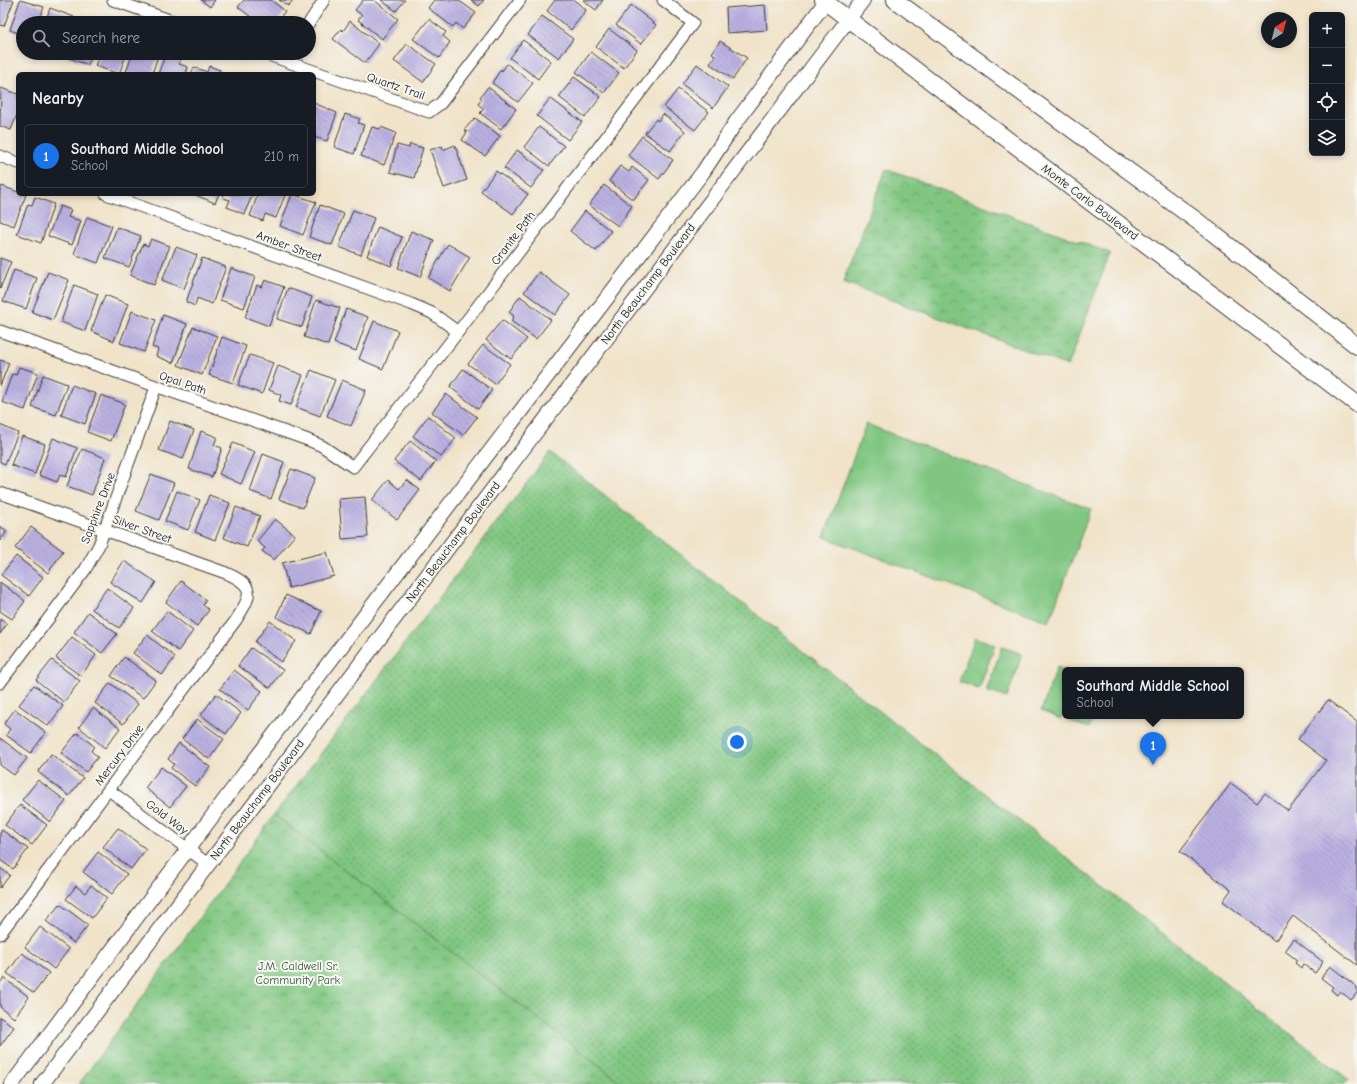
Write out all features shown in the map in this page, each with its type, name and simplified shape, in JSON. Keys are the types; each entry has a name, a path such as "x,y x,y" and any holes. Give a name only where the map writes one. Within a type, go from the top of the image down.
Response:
{"main road":[{"name":"Monte Carlo Boulevard","path":"825,0 848,19 1357,404"},
{"path":"894,0 1200,223 1357,346"}],"street":[{"path":"113,0 133,3 162,16"},
{"path":"314,16 324,0"},
{"name":"Quartz Trail","path":"297,60 429,112 441,103 520,0"},
{"name":"Granite Path","path":"353,467 458,332 693,23 662,0"},
{"name":"North Beauchamp Boulevard","path":"12,1084 188,849 698,178 736,122 825,0"},
{"name":"North Beauchamp Boulevard","path":"42,1084 863,0"},
{"path":"0,156 16,162"},
{"name":"Amber Street","path":"112,196 411,304 432,313 458,332"},
{"name":"Opal Path","path":"0,331 322,446 353,467"},
{"name":"Sapphire Drive","path":"0,683 85,570 99,545 156,387"},
{"name":"Silver Street","path":"0,493 226,573 244,582 248,588"},
{"name":"Mercury Drive","path":"0,934 236,620 247,602 249,595 248,588"},
{"name":"Gold Way","path":"109,790 209,865"}],"green space":[{"path":"886,169 1110,253 1068,366 843,282"},
{"path":"866,424 1091,509 1049,622 824,537"},
{"path":"550,452 1348,1079 1344,1084 623,1084 274,815"},
{"path":"975,637 995,645 979,689 959,682"},
{"path":"1002,647 1022,654 1007,698 986,691"},
{"path":"1057,667 1062,669 1061,719 1041,711"},
{"path":"1070,719 1093,719 1089,728 1069,721"},
{"name":"J.M. Caldwell Sr. Community Park","path":"274,815 623,1084 79,1084"}],"building":[{"path":"0,0 14,0 4,26 0,25"},
{"path":"20,0 44,7 41,16 16,16 16,32 10,30"},
{"path":"201,0 215,0 210,7"},
{"path":"244,0 271,0 285,11 281,16 250,16 238,7"},
{"path":"279,0 293,0 288,6"},
{"path":"363,0 374,0 398,19 382,39 358,20 362,15 355,10"},
{"path":"381,0 405,0 396,11"},
{"path":"434,0 458,0 476,13 463,29 456,23 453,27 428,8"},
{"path":"471,0 484,0 479,6"},
{"path":"555,0 574,0 586,10 571,30 547,11"},
{"path":"583,0 603,0 596,10"},
{"path":"631,5 656,25 641,44 616,25"},
{"path":"765,5 767,30 727,33 726,8"},
{"path":"50,8 71,16 47,16"},
{"path":"542,16 573,39 559,58 528,35"},
{"path":"429,19 446,32 443,36 450,42 439,58 413,39"},
{"path":"350,21 379,44 365,63 333,39 341,29 343,31"},
{"path":"609,29 637,50 624,68 596,47"},
{"path":"523,40 551,61 538,79 510,58"},
{"path":"720,41 747,58 733,79 710,64 715,55 712,53"},
{"path":"407,44 436,64 423,82 394,61"},
{"path":"591,52 619,73 604,93 576,72"},
{"path":"75,60 90,60 88,65"},
{"path":"97,60 124,60 120,72 113,72 95,66"},
{"path":"130,60 157,60 153,72 126,72"},
{"path":"163,60 180,60 179,64 188,67 187,72 159,72"},
{"path":"507,64 533,83 518,102 492,83 501,69 502,71"},
{"path":"697,64 728,87 713,108 682,84"},
{"path":"209,66 220,70 220,72 207,72"},
{"path":"194,67 207,72 192,72"},
{"path":"574,77 601,97 585,117 559,97"},
{"path":"488,87 516,109 501,129 480,113 484,109 478,104 482,99 480,97"},
{"path":"1,88 16,93 16,117 11,130 0,126"},
{"path":"678,89 709,112 695,130 664,107"},
{"path":"550,98 582,122 568,140 537,116"},
{"path":"316,104 337,113 327,141 316,138"},
{"path":"345,114 360,119 358,123 364,125 354,154 334,147"},
{"path":"663,114 685,131 670,151 645,133 656,119 658,121"},
{"path":"475,118 500,136 485,156 462,140 467,132 464,130"},
{"path":"372,127 380,129 381,127 396,133 384,165 361,156"},
{"path":"539,127 564,146 549,166 524,147"},
{"path":"642,136 673,160 659,179 628,155"},
{"path":"410,144 423,148 414,178 390,172 397,145 409,148"},
{"path":"455,145 467,180 444,188 430,150 442,146 443,150"},
{"path":"517,150 544,170 531,188 504,168"},
{"path":"620,166 629,172 632,167 649,180 633,200 609,181"},
{"path":"496,171 528,194 513,214 481,191"},
{"path":"604,185 632,206 618,226 589,205"},
{"path":"2,186 16,191 16,196 26,196 14,226 0,221 0,191"},
{"path":"198,196 218,196 215,203"},
{"path":"224,196 252,196 244,214 227,207 230,200 223,198"},
{"path":"257,196 285,196 276,218 265,214 263,221 250,216"},
{"path":"291,196 298,196 316,202 303,235 280,226"},
{"path":"35,197 54,204 41,243 17,234 28,204 32,205"},
{"path":"320,205 344,214 332,245 309,237"},
{"path":"60,206 71,210 68,217 81,221 72,245 48,236"},
{"path":"353,210 374,218 361,255 339,247"},
{"path":"585,211 611,231 596,251 570,231"},
{"path":"87,217 112,226 98,263 74,254"},
{"path":"117,227 141,236 129,267 105,258"},
{"path":"378,227 402,237 391,266 367,256"},
{"path":"411,231 434,240 420,277 398,268"},
{"path":"151,239 170,246 154,285 130,275 143,244 148,246"},
{"path":"448,244 470,257 450,291 428,278"},
{"path":"176,247 197,255 184,289 162,280"},
{"path":"0,258 11,262 0,289"},
{"path":"202,258 226,267 212,304 197,298 195,306 186,302"},
{"path":"231,268 255,277 244,308 220,300"},
{"path":"14,270 37,278 26,309 3,301"},
{"path":"48,272 69,280 53,320 32,312"},
{"path":"539,272 570,295 555,315 524,292"},
{"path":"265,280 284,287 269,326 245,317 257,285 262,287"},
{"path":"74,285 98,294 85,331 61,322"},
{"path":"288,288 312,297 302,327 277,319"},
{"path":"105,295 128,304 114,341 91,331"},
{"path":"520,296 551,320 536,339 511,321 514,316 509,312"},
{"path":"316,300 340,308 328,345 304,337"},
{"path":"346,309 368,317 356,351 334,343"},
{"path":"132,311 156,320 144,352 120,343"},
{"path":"163,315 187,324 173,363 156,356 158,349 152,347"},
{"path":"502,320 527,339 511,359 486,340"},
{"path":"374,321 398,331 383,369 359,359"},
{"path":"193,327 217,336 202,375 178,365"},
{"path":"222,337 246,346 233,383 209,375"},
{"path":"483,345 510,364 495,384 468,364"},
{"path":"250,355 273,363 262,394 238,385"},
{"path":"0,360 9,363 0,386"},
{"path":"278,366 303,375 291,405 279,401 281,395 269,390"},
{"path":"19,367 38,373 25,410 2,402 12,374 16,375"},
{"path":"463,369 492,390 478,409 450,387"},
{"path":"311,370 335,380 320,416 296,407"},
{"path":"43,375 67,384 56,415 32,407"},
{"path":"342,380 366,390 351,426 327,416"},
{"path":"72,385 96,394 85,424 61,415"},
{"path":"446,394 477,417 463,435 432,412"},
{"path":"101,395 125,404 111,441 87,432"},
{"path":"428,416 456,438 441,457 413,436"},
{"path":"170,421 194,430 183,459 159,450"},
{"path":"0,425 18,433 5,464 0,462"},
{"path":"201,431 217,437 214,445 222,448 212,477 189,469"},
{"path":"22,436 45,444 35,474 11,465"},
{"path":"53,438 77,448 66,477 60,475 57,482 39,475"},
{"path":"410,441 436,461 421,481 394,461"},
{"path":"233,443 255,452 241,484 219,474"},
{"path":"82,449 105,458 92,495 67,486"},
{"path":"263,454 284,462 271,499 250,491"},
{"path":"291,469 315,478 303,508 279,499"},
{"path":"151,474 174,483 159,520 136,511"},
{"path":"388,480 399,489 407,480 420,490 397,520 372,500"},
{"path":"177,491 200,500 188,530 165,521"},
{"path":"209,495 230,503 215,540 195,532"},
{"path":"365,497 368,537 342,539 339,499"},
{"path":"236,507 260,516 247,547 224,538"},
{"path":"275,519 295,535 274,560 262,551 265,548 257,541"},
{"path":"0,526 7,531 0,541"},
{"path":"31,527 63,551 48,573 15,548"},
{"path":"327,552 334,576 289,588 282,563"},
{"path":"16,556 43,577 29,596 1,575"},
{"path":"124,561 156,582 143,603 110,582"},
{"path":"181,581 206,600 203,605 209,610 197,626 166,602"},
{"path":"0,582 25,601 12,619 0,611"},
{"path":"107,588 134,608 119,628 92,609"},
{"path":"286,595 321,611 311,634 276,617"},
{"path":"167,611 193,631 178,651 152,631"},
{"path":"88,612 117,634 102,653 74,632"},
{"path":"0,619 7,624 0,634"},
{"path":"270,621 296,641 281,662 255,642"},
{"path":"147,635 175,657 162,675 133,653"},
{"path":"72,637 96,655 81,676 56,658"},
{"path":"251,648 283,670 270,688 238,666"},
{"path":"124,657 156,680 143,698 111,676"},
{"path":"52,660 80,681 64,702 36,680"},
{"path":"234,670 262,691 248,710 220,689"},
{"path":"110,683 138,704 123,724 95,703"},
{"path":"34,685 63,706 48,726 19,705"},
{"path":"216,694 241,713 226,734 201,715"},
{"path":"1328,700 1357,722 1357,965 1293,916 1275,941 1223,901 1231,890 1180,851 1231,783 1257,803 1265,793 1288,811 1326,760 1298,739"},
{"path":"93,708 120,728 105,748 79,727"},
{"path":"15,709 46,732 31,753 6,735 10,729 4,724"},
{"path":"197,719 224,739 209,759 182,739"},
{"path":"77,733 94,746 91,751 98,757 86,772 61,753"},
{"path":"0,738 27,758 14,775 0,765"},
{"path":"179,743 210,767 195,786 171,768 174,764 168,759"},
{"path":"51,754 83,778 69,796 38,772"},
{"path":"161,767 186,786 170,807 145,788"},
{"path":"38,780 66,801 50,822 22,800"},
{"path":"20,805 47,825 32,845 5,825"},
{"path":"118,828 146,849 131,869 103,847"},
{"path":"2,830 28,849 13,869 0,860 0,833"},
{"path":"98,852 127,874 112,894 83,872"},
{"path":"0,868 10,875 0,888"},
{"path":"91,885 107,898 92,918 66,899 76,886 85,893"},
{"path":"60,904 88,925 74,943 46,921"},
{"path":"40,927 69,949 54,969 25,947"},
{"path":"1294,939 1323,962 1315,973 1303,964 1301,968 1295,963 1297,960 1285,951"},
{"path":"22,953 49,973 34,993 7,973"},
{"path":"1330,966 1357,987 1357,993 1351,1000 1340,991 1337,995 1331,990 1333,987 1321,978"},
{"path":"4,978 29,997 14,1018 0,1007 0,983"},
{"path":"0,1017 14,1027 0,1046"}],"place":[{"name":"Southard Middle School","path":"1153,765"}]}
